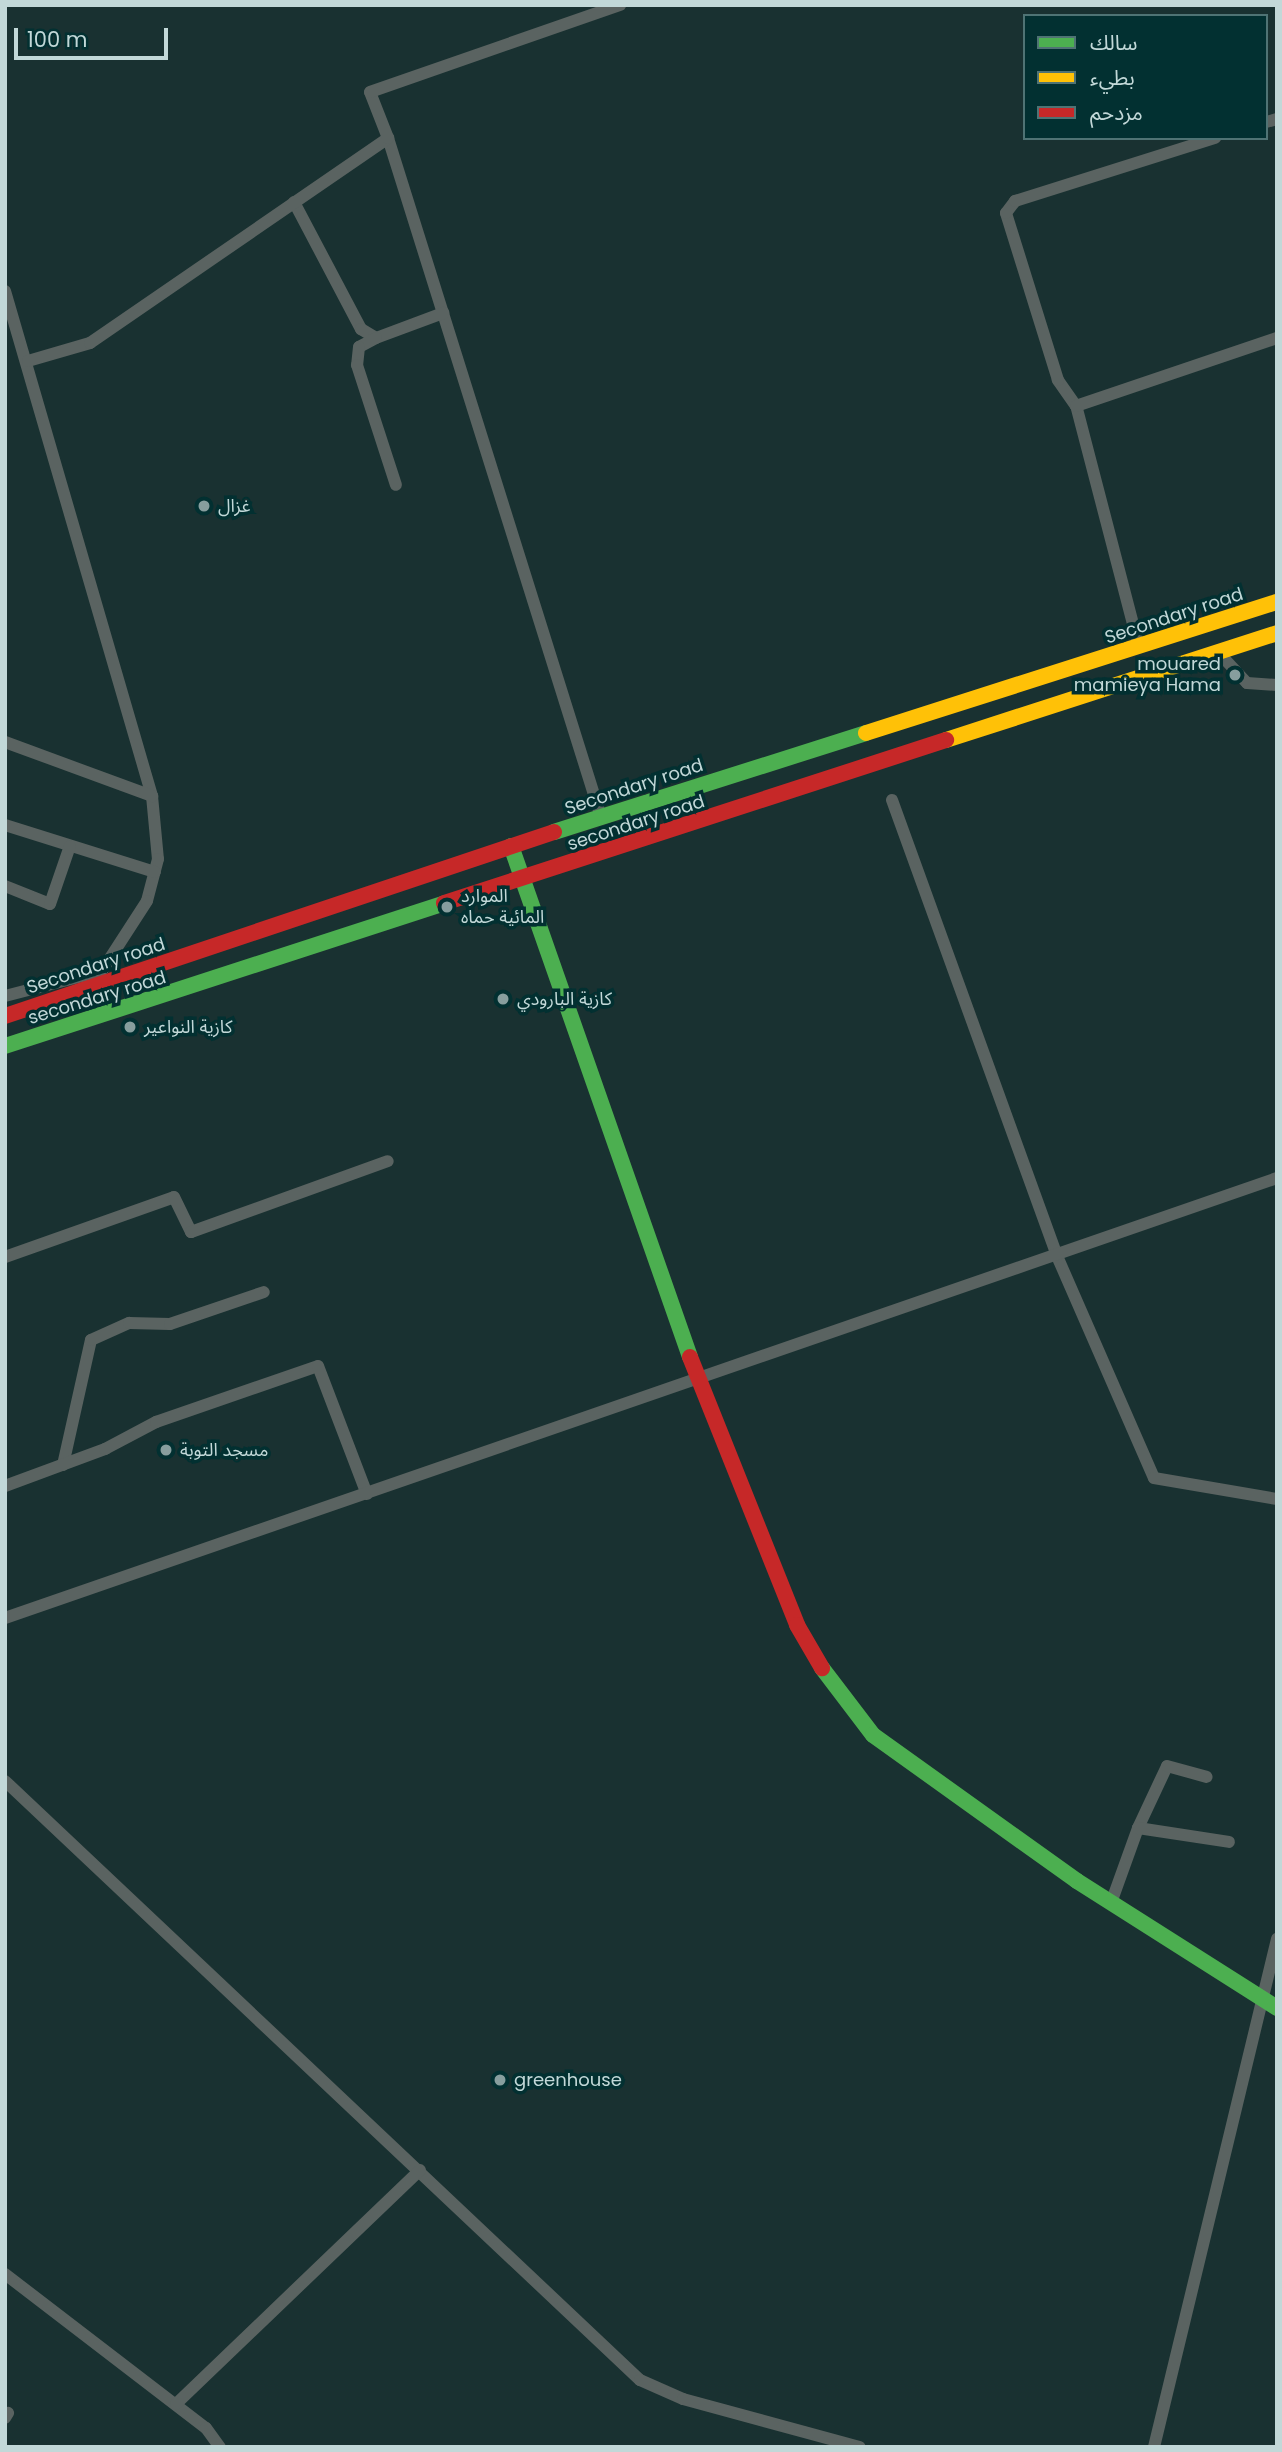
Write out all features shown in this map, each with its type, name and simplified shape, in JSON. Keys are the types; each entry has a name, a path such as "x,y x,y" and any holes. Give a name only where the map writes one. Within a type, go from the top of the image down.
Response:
{"main road":[{"name":"Secondary road","path":"5,1017 511,846 1277,602"},
{"name":"secondary road","path":"5,1046 1277,633"},
{"path":"511,846 697,1376 797,1625 832,1685 873,1735 1111,1903 1277,2008"}],"street":[{"path":"601,817 388,138 370,92 620,5"},
{"path":"28,362 90,343 388,138"},
{"path":"1139,648 1076,405 1058,380 1006,213 1015,201 1209,140"},
{"path":"294,202 361,329 376,338"},
{"path":"5,291 28,362 152,796 155,872 147,901 89,989"},
{"path":"396,485 356,365 359,347 443,313"},
{"path":"1076,405 1277,338"},
{"path":"1219,653 1247,683 1277,685"},
{"path":"5,742 152,796"},
{"path":"892,800 1057,1256 1154,1478 1277,1499"},
{"path":"5,825 155,872"},
{"path":"5,886 50,904 70,846"},
{"path":"5,996 102,971"},
{"path":"5,1257 174,1197 191,1232 388,1160"},
{"path":"5,1618 367,1494 697,1376 1057,1256 1277,1178"},
{"path":"63,1465 92,1340 129,1323 170,1324 264,1292"},
{"path":"5,1486 63,1465 156,1422 318,1366 367,1494"},
{"path":"1111,1903 1138,1828 1167,1766 1207,1777"},
{"path":"5,1781 640,2380 682,2399 860,2447"},
{"path":"1138,1828 1230,1842"},
{"path":"1154,2447 1277,1939"},
{"path":"176,2404 420,2170"},
{"path":"5,2274 176,2404 220,2447"}],"traffic: fast":[{"path":"554,832 866,733"},
{"path":"511,846 690,1357"},
{"path":"5,1046 444,903"},
{"path":"822,1668 873,1735 1077,1881 1277,2008"}],"traffic: slow":[{"path":"866,733 1277,602"},
{"path":"946,740 1277,633"}],"traffic: jam":[{"path":"444,903 946,740"},
{"path":"5,1016 554,832"},
{"path":"690,1357 797,1625 822,1668"}],"place":[{"name":"غزال","path":"204,506"},
{"name":"mouared mamieya Hama","path":"1235,675"},
{"name":"الموارد المائية حماه","path":"447,907"},
{"name":"كازية البارودي","path":"503,999"},
{"name":"كازية النواعير","path":"130,1027"},
{"name":"مسجد التوبة","path":"166,1450"},
{"name":"greenhouse","path":"500,2080"}]}
